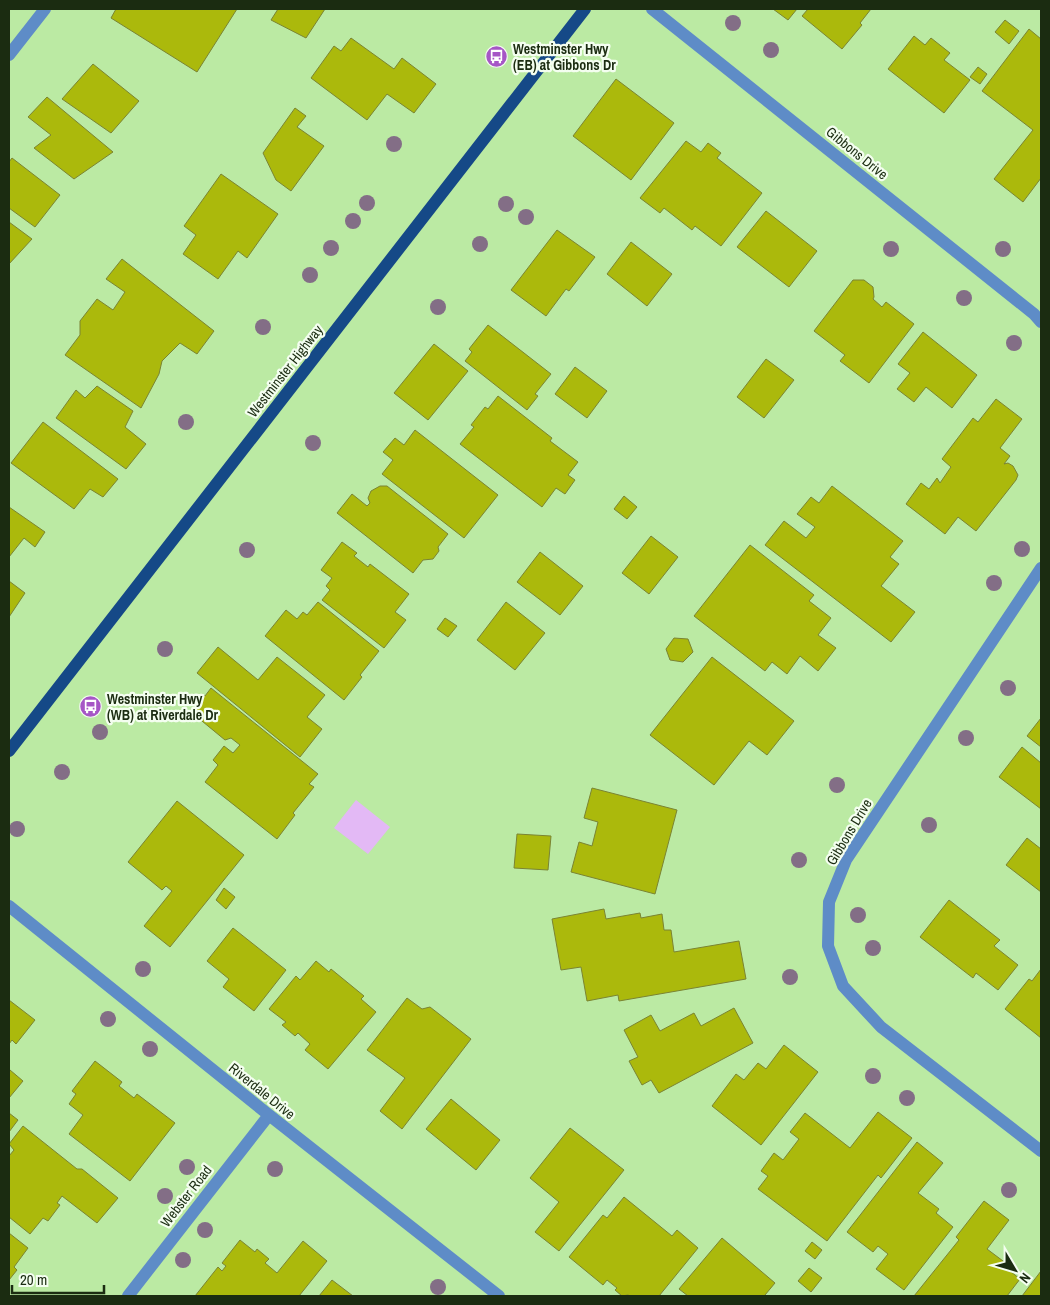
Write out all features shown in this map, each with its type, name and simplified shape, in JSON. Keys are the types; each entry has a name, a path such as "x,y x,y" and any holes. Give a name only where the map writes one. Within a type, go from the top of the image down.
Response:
{"main road":[{"name":"Westminster Highway","path":"9,751 585,9"}],"street":[{"path":"9,55 45,9"},
{"name":"Gibbons Drive","path":"652,9 1019,302 1041,322"},
{"name":"Gibbons Drive","path":"1041,568 846,860 829,902 828,946 842,986 881,1027 1041,1151"},
{"name":"Riverdale Drive","path":"9,906 268,1115 500,1296"},
{"name":"Webster Road","path":"128,1296 268,1115"}],"shaded area":[{"path":"356,800 390,827 368,854 334,828"}],"building":[{"path":"116,9 237,9 197,72 111,18"},
{"path":"278,9 325,9 306,38 271,20"},
{"path":"773,9 797,9 788,20"},
{"path":"808,9 871,9 860,23 862,25 842,49 802,16"},
{"path":"1005,20 1019,31 1009,44 995,32"},
{"path":"1029,29 1041,39 1041,178 1023,202 994,179 1033,130 982,91"},
{"path":"914,36 925,45 931,38 950,53 944,60 970,80 944,113 888,69"},
{"path":"351,38 394,69 402,58 436,84 414,113 387,94 367,120 311,78 334,46 341,51"},
{"path":"93,64 139,101 111,133 62,99"},
{"path":"978,67 987,74 980,84 970,77"},
{"path":"616,79 674,123 631,180 573,136"},
{"path":"47,97 113,152 74,179 34,148 51,135 28,117"},
{"path":"295,108 306,116 297,127 324,146 291,191 276,180 263,153"},
{"path":"686,141 701,152 708,143 721,153 717,158 762,193 721,246 695,226 692,230 664,208 660,213 640,198"},
{"path":"12,158 60,195 35,227 9,208 9,162"},
{"path":"221,174 278,214 247,258 238,251 218,279 183,254 196,235 184,226"},
{"path":"766,211 817,251 789,287 737,247"},
{"path":"9,222 32,239 9,264"},
{"path":"557,230 595,257 569,291 566,289 546,316 511,290"},
{"path":"631,242 672,274 647,306 607,274"},
{"path":"122,259 214,331 197,354 180,343 162,361 159,374 141,408 65,355 80,335 80,321 97,299 113,310 125,292 106,279"},
{"path":"853,280 864,280 873,287 873,299 882,307 886,302 914,324 869,383 840,361 845,355 814,331"},
{"path":"488,325 551,374 535,394 538,396 527,410 465,361 472,352 469,349"},
{"path":"923,332 977,375 952,408 926,387 914,402 897,389 910,373 898,364"},
{"path":"434,344 468,371 428,420 394,393"},
{"path":"766,359 794,380 764,418 737,397"},
{"path":"575,367 607,391 587,418 555,394"},
{"path":"97,386 133,411 125,427 146,444 126,469 56,418 76,390 85,398"},
{"path":"498,396 552,438 550,441 578,462 568,475 575,480 565,494 556,488 542,507 460,444 474,427 471,425 485,407 488,409"},
{"path":"996,399 1022,419 1000,448 1010,456 1004,464 1008,463 1013,466 1018,475 976,531 958,517 945,534 906,504 921,483 929,489 937,478 940,483 951,467 942,459 973,418 978,422"},
{"path":"43,422 118,479 103,497 90,489 74,509 11,463"},
{"path":"415,430 498,495 464,538 382,474 393,460 383,452 395,438 404,445"},
{"path":"380,486 387,486 448,534 438,547 439,551 433,559 423,560 413,573 337,513 352,494 367,506 370,503 368,498 371,491"},
{"path":"832,486 903,541 890,557 899,564 881,586 915,612 891,642 765,545 784,521 806,538 815,527 797,514 811,497 819,503"},
{"path":"624,496 637,507 627,519 614,509"},
{"path":"9,507 45,532 35,547 24,538 9,557"},
{"path":"651,536 678,557 649,594 622,573"},
{"path":"342,542 357,553 354,556 368,567 370,564 409,594 395,612 406,620 384,648 322,600 330,590 326,586 332,578 321,570"},
{"path":"750,545 814,595 809,601 831,618 818,635 836,648 818,671 800,656 787,674 772,662 765,671 694,616"},
{"path":"540,552 583,586 560,615 517,582"},
{"path":"9,581 25,593 9,617"},
{"path":"318,602 379,651 360,675 362,677 344,700 265,636 286,610 297,619 303,612 307,615"},
{"path":"506,602 545,633 515,670 477,640"},
{"path":"445,618 457,626 448,637 437,629"},
{"path":"674,638 688,639 693,652 683,662 670,660 666,649"},
{"path":"218,647 258,680 277,657 325,695 307,717 322,729 300,757 197,673"},
{"path":"712,657 794,721 767,755 749,741 714,785 650,735"},
{"path":"211,688 318,774 309,784 314,787 293,813 295,815 277,839 205,782 218,765 213,760 224,746 233,753 240,745 231,738 225,740 191,712 196,705 194,703 202,694 205,696"},
{"path":"1041,718 1041,747 1027,736"},
{"path":"1022,747 1041,763 1041,809 999,777"},
{"path":"592,788 677,810 655,894 571,872 579,842 592,846 598,822 584,818"},
{"path":"177,801 244,855 170,947 144,926 172,891 166,886 162,890 128,862"},
{"path":"517,834 551,836 548,870 514,868"},
{"path":"1027,838 1041,849 1041,892 1006,865"},
{"path":"224,888 235,897 226,909 216,900"},
{"path":"949,900 1000,940 994,946 1018,965 998,990 976,973 973,978 920,937"},
{"path":"604,909 606,919 640,913 641,918 662,914 664,930 671,930 674,952 739,941 746,979 619,1001 618,995 587,1001 581,967 561,970 552,919"},
{"path":"233,928 286,970 254,1011 223,987 229,979 207,961"},
{"path":"316,961 329,972 331,969 364,996 361,999 376,1012 328,1069 305,1050 310,1044 298,1033 295,1036 282,1025 286,1022 269,1009 296,976 300,980"},
{"path":"1041,969 1041,1038 1005,1009 1029,979 1032,981"},
{"path":"407,998 422,1009 430,1007 471,1039 402,1129 380,1111 405,1078 367,1050"},
{"path":"9,1000 35,1020 16,1044 12,1040 9,1044"},
{"path":"734,1008 753,1043 659,1093 651,1080 642,1085 629,1061 638,1057 624,1030 651,1015 660,1031 694,1013 701,1026"},
{"path":"784,1045 818,1072 761,1145 712,1106 736,1074 744,1080 758,1063 766,1069"},
{"path":"95,1061 122,1082 119,1086 134,1098 137,1094 175,1123 130,1181 69,1134 83,1115 69,1104 76,1094 72,1091"},
{"path":"10,1070 23,1081 9,1098 9,1072"},
{"path":"451,1099 500,1140 476,1170 426,1129"},
{"path":"878,1112 912,1138 881,1178 878,1175 827,1241 758,1189 768,1176 761,1171 774,1153 783,1160 799,1139 790,1132 805,1113 850,1148"},
{"path":"9,1113 18,1120 9,1132"},
{"path":"23,1126 77,1169 82,1169 118,1198 97,1223 62,1196 57,1203 60,1205 48,1221 43,1218 30,1234 9,1217 9,1156 14,1150 9,1144"},
{"path":"570,1128 624,1170 559,1251 535,1232 559,1202 530,1178"},
{"path":"917,1142 943,1163 918,1193 939,1209 936,1213 953,1227 904,1290 876,1269 888,1254 878,1246 873,1252 847,1232"},
{"path":"624,1197 672,1236 677,1230 698,1248 659,1296 622,1296 615,1290 617,1288 607,1280 603,1285 569,1257 603,1215 607,1218"},
{"path":"984,1201 1009,1220 987,1249 1007,1264 1005,1267 1020,1279 1007,1296 914,1296 959,1240 956,1237"},
{"path":"9,1233 28,1248 14,1267 17,1270 9,1280"},
{"path":"722,1238 775,1283 766,1296 688,1296 679,1289"},
{"path":"240,1240 255,1252 257,1249 269,1259 265,1263 277,1273 303,1241 327,1261 299,1296 195,1296 218,1267 222,1271 226,1266 222,1263"},
{"path":"812,1242 822,1250 815,1259 805,1251"},
{"path":"809,1268 822,1278 811,1292 798,1281"},
{"path":"1041,1271 1041,1296 1022,1296"},
{"path":"332,1280 353,1296 319,1296"}],"place":[{"name":"Westminster Hwy (EB) at Gibbons Dr","path":"497,57"},
{"name":"Westminster Hwy (WB) at Riverdale Dr","path":"91,707"}]}
